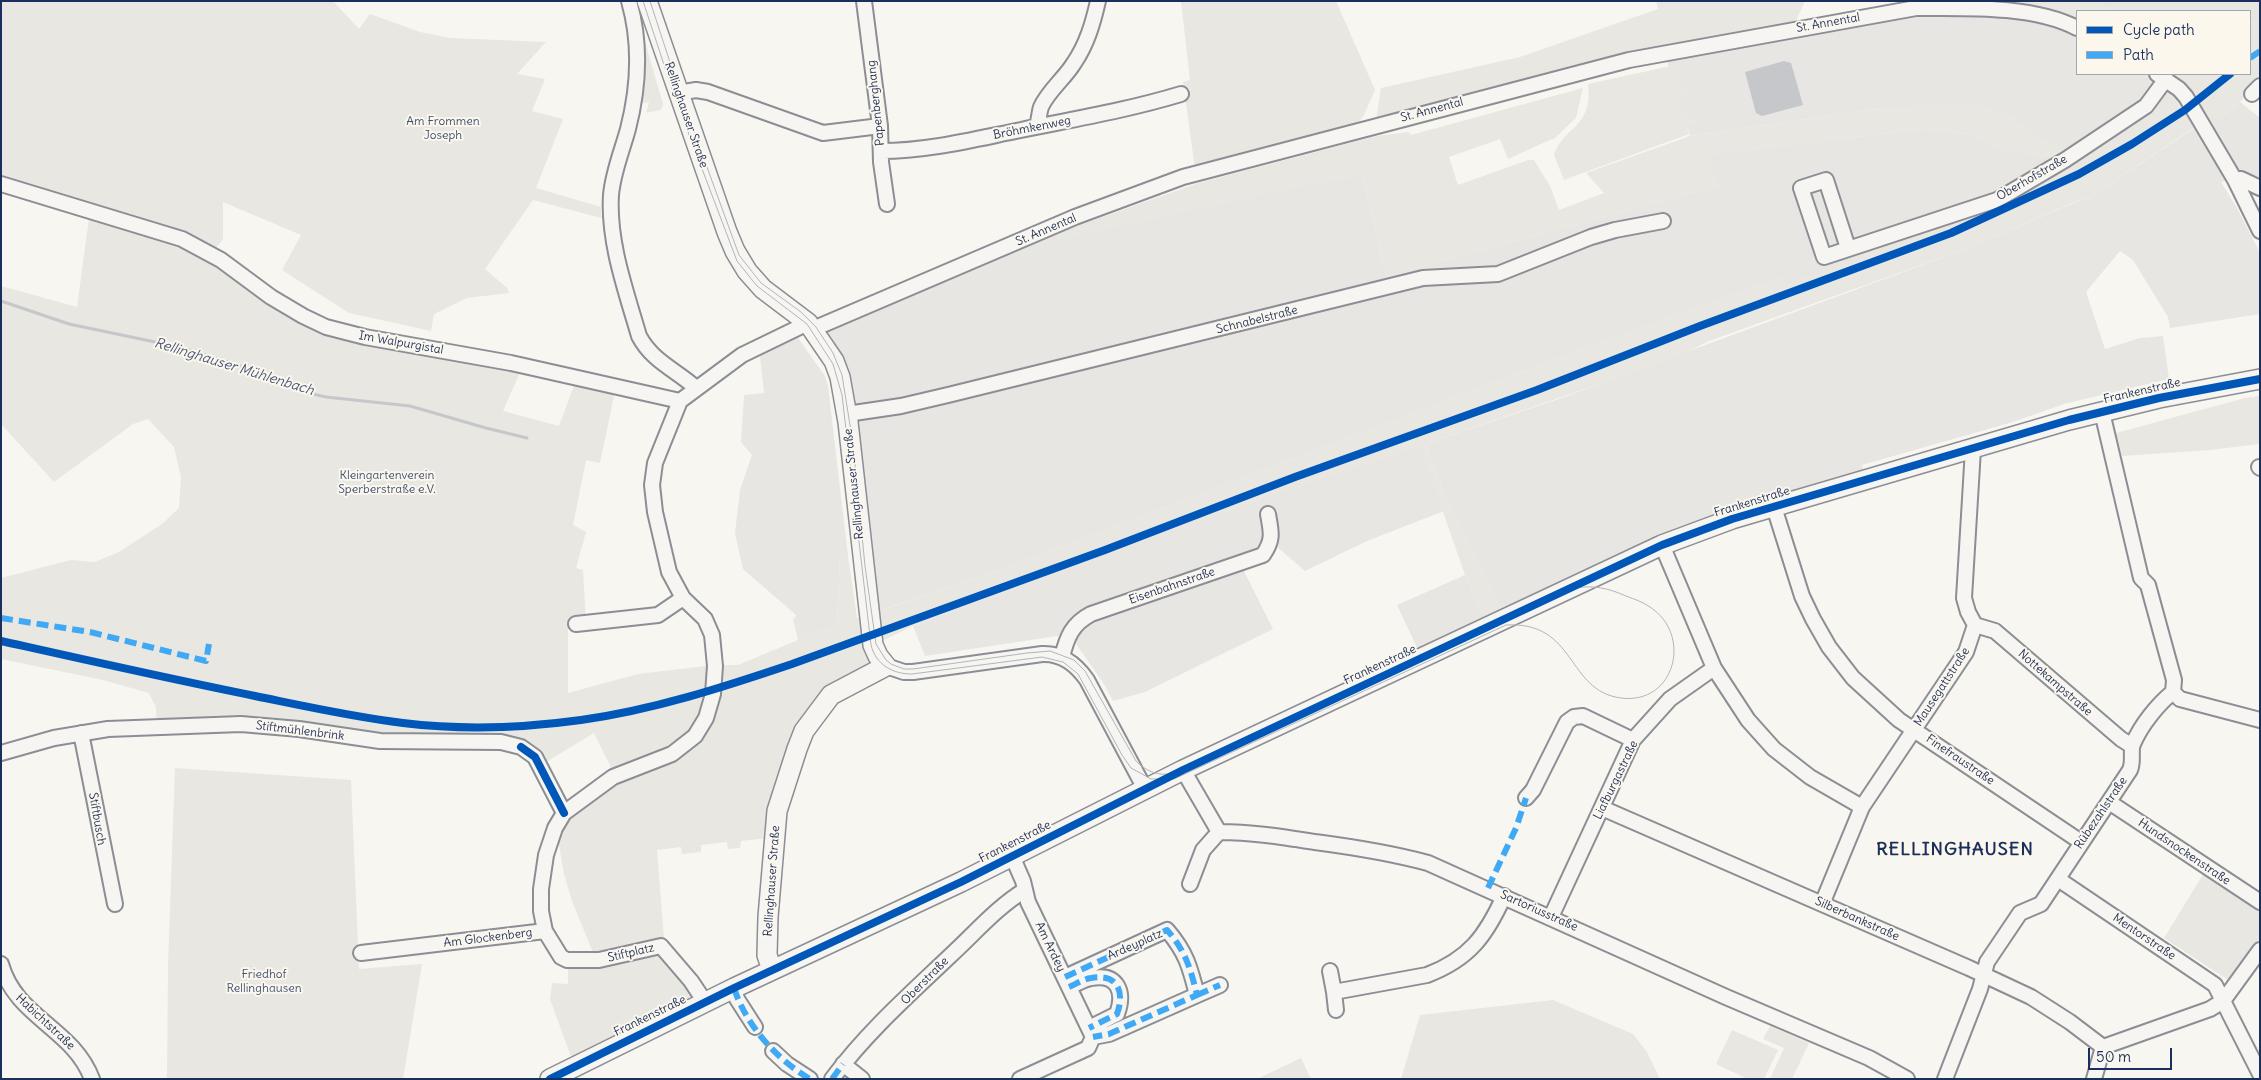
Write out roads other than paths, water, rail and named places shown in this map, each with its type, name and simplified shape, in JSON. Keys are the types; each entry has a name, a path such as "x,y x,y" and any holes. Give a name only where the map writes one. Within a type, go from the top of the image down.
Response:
{"main road":[{"name":"Rellinghauser Straße","path":"647,1 727,232 740,261 763,288 810,326 834,361 840,377 847,414 873,645 878,656 886,666 831,695 804,731 797,749 777,812 773,840 768,946 772,970"},
{"name":"Frankenstraße","path":"550,1079 577,1072 705,1002 961,882 1183,770 1662,545 1732,519 2102,412 2177,394 2260,380"}],"street":[{"path":"629,1 637,32 636,92 614,173 611,196 611,221 617,254 638,336 655,359 696,388"},
{"name":"Papenberghang","path":"864,1 880,126 887,204"},
{"path":"1037,126 1045,100 1074,64 1086,42 1098,1"},
{"name":"St. Annental","path":"810,326 1075,217 1183,177 1629,60 1916,8 1962,8 2013,12 2049,18 2076,28"},
{"path":"2162,76 2186,97 2235,180 2260,231"},
{"name":"Oberhofstraße","path":"1848,248 1826,180 1801,188 1824,257 1997,200 2065,160 2146,106 2162,76"},
{"path":"678,93 696,90 708,92 823,133 880,126"},
{"name":"Bröhmkenweg","path":"881,152 900,151 1116,111 1181,94"},
{"path":"2235,180 2241,179 2260,188"},
{"name":"Im Walpurgistal","path":"1,184 182,239 221,260 271,297 326,327 365,337 521,365 680,401"},
{"name":"Schnabelstraße","path":"847,414 901,406 948,395 1423,278 1498,274 1591,237 1615,230 1663,221"},
{"path":"680,401 756,346 810,326"},
{"name":"Am Glockenberg","path":"362,953 545,930 541,911 544,862 556,828 564,813 614,777 672,754 690,741 700,729 706,718 713,694 715,666 712,635 705,619 683,598 669,572 655,512 652,485 655,462 680,401"},
{"path":"2102,412 2141,578 2148,585 2174,680 2174,692 2180,699 2260,720"},
{"path":"1973,449 1964,598 1968,612 1975,625"},
{"name":"Finefraustraße","path":"1774,507 1802,596 1829,646 1854,678 1899,720 2081,842"},
{"name":"Eisenbahnstraße","path":"1062,657 1070,631 1076,624 1091,614 1263,555 1271,543 1268,514"},
{"path":"1662,545 1714,668 1748,720 1774,749 1810,778 1862,807"},
{"path":"576,624 658,615 683,598"},
{"name":"Mausegattstraße","path":"1822,904 1862,807 1966,652 1975,625"},
{"name":"Nottekampstraße","path":"1975,625 1995,631 2105,726 2132,746"},
{"path":"886,666 904,672 913,672 1042,654 1062,657 1075,665 1087,680 1145,789"},
{"name":"Liafburgastraße","path":"1551,917 1634,740 1670,699 1714,668"},
{"name":"Rübezahlstraße","path":"1945,1079 1980,989 1987,962 2020,913 2041,904 2133,763 2132,746 2160,702 2174,692"},
{"path":"1526,798 1533,790 1567,722 1574,717 1583,716 1634,740"},
{"name":"Stiftmühlenbrink","path":"1,753 54,738 128,727 241,724 299,729 380,741 501,742 521,746 535,757 564,813"},
{"name":"Stiftbusch","path":"82,733 103,853 115,904"},
{"path":"1183,770 1219,832 1203,850 1190,884"},
{"name":"Hundsnockenstraße","path":"2109,802 2260,902"},
{"name":"Silberbankstraße","path":"1602,808 2031,997 2070,1022 2103,1047"},
{"name":"Sartoriusstraße","path":"1219,832 1255,833 1394,854 1447,870 1726,997 1869,1058 1907,1079"},
{"name":"Am Ardey","path":"1012,856 1028,902 1091,1033"},
{"name":"Mentorstraße","path":"2058,879 2215,985 2260,1074"},
{"name":"Oberstraße","path":"832,1079 843,1064 883,1023 1010,899 1025,890"},
{"path":"1334,992 1427,975 1452,963 1474,947 1486,932 1504,896"},
{"name":"Stiftplatz","path":"545,930 561,957 567,960 599,960 660,946 691,981 705,1002"},
{"name":"Ardeyplatz","path":"1067,982 1167,930 1189,963 1197,995"},
{"path":"2094,1079 2103,1047 2210,1009 2224,1001 2260,950"},
{"name":"Habichtstraße","path":"1,964 6,980 20,1001 73,1048 92,1079"},
{"path":"1330,971 1336,1010"},
{"name":"Ardeyplatz","path":"1067,982 1104,977 1115,983 1121,993 1121,1002 1117,1014 1091,1033"},
{"path":"1020,1079 1088,1048 1091,1033 1109,1034 1220,985"},
{"path":"734,988 737,999 755,1027"},
{"path":"773,1051 787,1064 810,1079"},
{"path":"843,1064 862,1079"}],"waterway":[{"name":"Rellinghauser Mühlenbach","path":"1,301 69,324 179,347 273,376 300,391 326,397 410,406 527,438"}],"tram line":[{"path":"643,1 674,95 737,261 757,286 807,324 833,364 842,395 871,645 877,658 886,667 905,674 912,674 1042,657 1063,662 1078,674 1131,768 1151,779 1174,779 1506,625 1529,627 1546,634 1559,644 1579,671 1603,693 1621,698 1640,697 1654,691 1665,680 1672,666 1674,650 1671,634 1663,619 1650,607 1635,599 1600,588 1578,588 1532,604 1173,773 1157,774 1144,768 1136,761 1085,671 1074,660 1050,651 913,669 904,669 891,664 886,660 876,644 865,566 853,444 842,375 833,353 816,327 801,312 761,283 739,255 680,93 650,1"}],"district":[{"name":"RELLINGHAUSEN","path":"1955,850"}],"park label":[{"name":"Am Frommen Joseph","path":"443,129"},
{"name":"Kleingartenverein Sperberstraße e.V.","path":"387,483"},
{"name":"Friedhof Rellinghausen","path":"264,982"}]}
